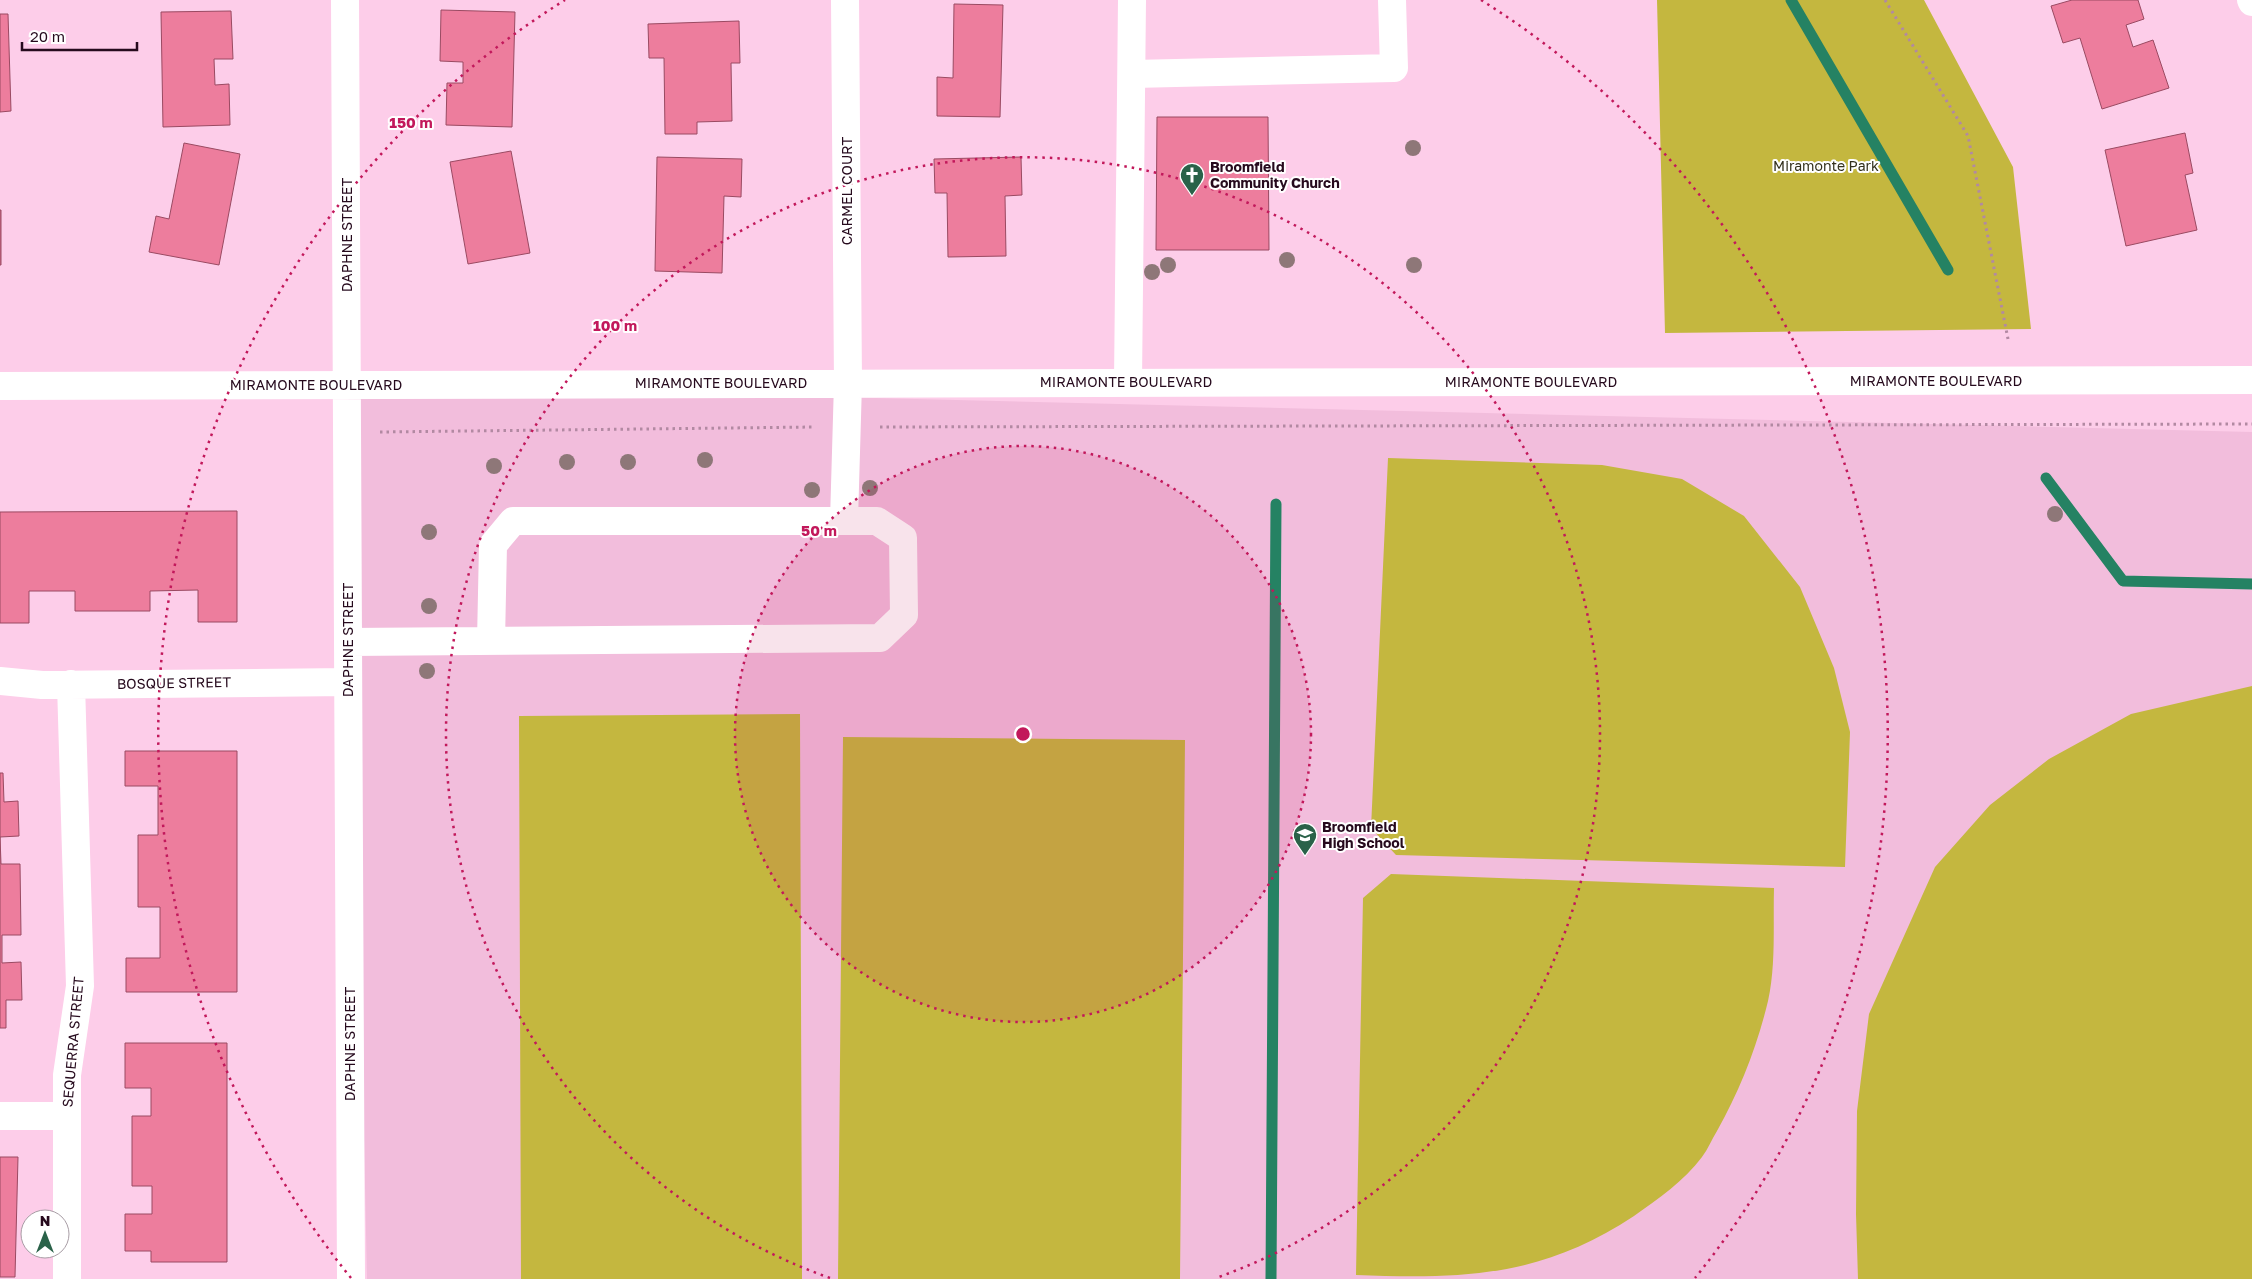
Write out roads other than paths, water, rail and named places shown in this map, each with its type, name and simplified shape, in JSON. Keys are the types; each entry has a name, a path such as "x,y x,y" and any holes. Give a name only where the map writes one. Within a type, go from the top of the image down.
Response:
{"street":[{"name":"DAPHNE STREET","path":"346,0 351,1279"},
{"name":"CARMEL COURT","path":"844,521 848,383 845,0"},
{"path":"1128,382 1133,74 1132,0"},
{"path":"1133,74 1394,68 1392,0"},
{"name":"MIRAMONTE BOULEVARD","path":"0,386 2252,380"},
{"path":"348,642 491,641 880,638 904,615 903,538 876,521 513,521 493,545 491,641"},
{"name":"BOSQUE STREET","path":"0,681 42,685 348,682"},
{"name":"SEQUERRA STREET","path":"67,1279 67,1075 80,986 71,684"},
{"path":"0,1116 67,1116"}],"waterway":[{"path":"1791,0 1948,270"},
{"path":"2046,478 2123,581 2252,584"},
{"path":"1271,1279 1276,504"}],"place":[{"name":"Broomfield Community Church","path":"1192,196"},
{"name":"Broomfield High School","path":"1305,856"}],"park label":[{"name":"Miramonte Park","path":"1826,166"}]}
